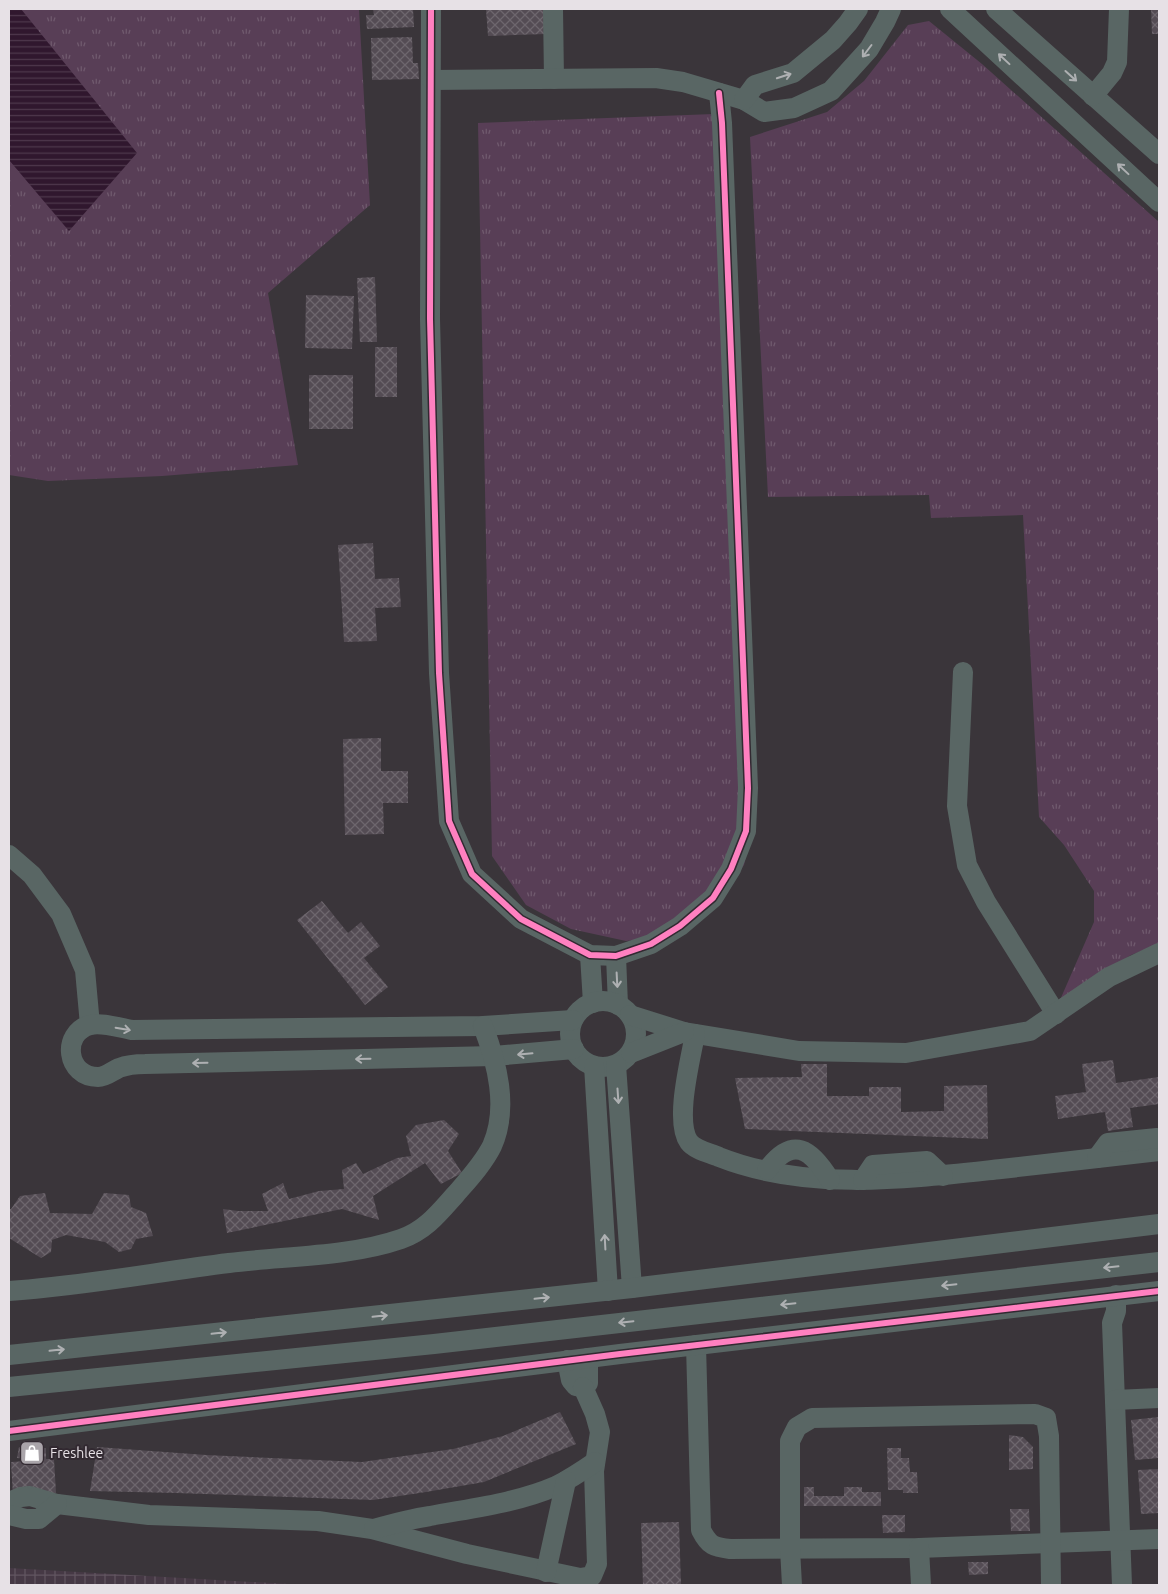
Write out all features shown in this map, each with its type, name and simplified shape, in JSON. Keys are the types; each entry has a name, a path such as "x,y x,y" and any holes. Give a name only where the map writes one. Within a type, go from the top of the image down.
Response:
{"street":[{"path":"431,9 430,339 439,673 450,821 472,874 521,919 590,955 616,956 651,944 680,926 713,898 731,869 746,831 748,788 722,123 719,93"},
{"path":"553,9 554,79"},
{"path":"744,100 755,85 793,73 834,40 858,9"},
{"path":"432,80 656,78 683,82 744,100 764,112 794,108 831,91 869,49 891,9"},
{"path":"950,9 1159,202"},
{"path":"996,9 1159,154"},
{"path":"1093,96 1112,73 1117,62 1119,9"},
{"path":"963,672 958,806 967,865 986,902 1056,1014"},
{"path":"9,855 32,875 61,914 85,970 90,1025"},
{"path":"689,1033 605,1067 594,1066 579,1057 570,1040 570,1030 578,1012 585,1006 602,1001 689,1033 800,1050 906,1053 1030,1032 1108,977 1159,953"},
{"path":"590,955 593,1003"},
{"path":"616,956 624,1010 635,1024 636,1034 635,1044 623,1059 624,1187 632,1288"},
{"path":"573,1020 483,1026 132,1030 104,1025 90,1025 80,1030 73,1040 70,1051 73,1062 80,1072 89,1076 99,1077 132,1064 494,1056 574,1049"},
{"path":"9,1291 42,1289 230,1263 367,1249 402,1239 421,1230 435,1219 482,1162 492,1146 498,1125 500,1099 494,1056 483,1026"},
{"path":"689,1033 683,1100 685,1134 690,1143 732,1162 767,1170 782,1153 802,1151 809,1153 816,1159 830,1180 863,1180 873,1165 927,1161 942,1176 1159,1152"},
{"path":"594,1066 608,1291"},
{"path":"1097,1158 1108,1143 1159,1138"},
{"path":"601,1187 624,1187"},
{"path":"9,1355 608,1291 1159,1224"},
{"path":"9,1387 434,1344 1159,1262"},
{"path":"9,1431 567,1360 1159,1290"},
{"path":"1109,1295 1104,1312 1112,1324 1122,1585"},
{"path":"696,1345 701,1530 706,1540 714,1547 730,1549 919,1548 1159,1539"},
{"path":"567,1360 571,1380 576,1386 583,1387 588,1383 588,1358"},
{"path":"9,1502 21,1497 30,1496 57,1504 149,1515 318,1521 372,1529 458,1552 546,1572 588,1578 595,1572 597,1564 595,1462 600,1432 595,1414 583,1387"},
{"path":"1115,1400 1159,1398"},
{"path":"792,1585 790,1441 797,1427 812,1418 1035,1414 1046,1418 1049,1436 1051,1585"},
{"path":"372,1529 523,1497 555,1486 595,1462"},
{"path":"546,1572 566,1480"},
{"path":"9,1515 26,1519 39,1519 57,1504"},
{"path":"919,1548 921,1585"}],"shaded area":[{"path":"9,9 21,9 137,153 69,231 9,160"},
{"path":"9,1568 306,1585 9,1585"}],"green space":[{"path":"9,9 359,9 370,205 268,293 298,465 162,476 48,481 9,475"},
{"path":"929,21 982,64 1159,222 1159,944 1131,955 1060,1000 1094,922 1094,891 1064,845 1039,817 1023,515 931,518 929,495 768,497 750,137 827,112 864,81 908,25"},
{"path":"714,114 752,831 744,865 720,900 685,934 626,941 571,929 526,905 492,856 478,123"}],"building":[{"path":"373,9 413,9 414,27 367,29 366,15 374,15"},
{"path":"486,9 545,9 546,34 488,36"},
{"path":"1151,9 1159,9 1159,34 1152,34"},
{"path":"412,37 413,63 418,63 419,79 372,80 371,38"},
{"path":"375,277 377,342 360,342 357,278"},
{"path":"306,295 354,296 352,349 305,348"},
{"path":"375,347 397,347 397,397 375,397"},
{"path":"309,375 353,375 353,429 309,429"},
{"path":"373,543 375,579 399,578 401,607 375,608 377,641 344,642 338,545"},
{"path":"381,738 381,771 408,771 408,803 383,803 384,834 345,835 343,739"},
{"path":"322,901 348,933 361,922 380,946 364,958 388,987 365,1005 297,920"},
{"path":"1113,1060 1116,1083 1159,1077 1159,1104 1130,1108 1133,1127 1108,1131 1105,1112 1058,1119 1055,1096 1086,1092 1082,1064"},
{"path":"801,1064 827,1064 827,1096 869,1096 869,1087 901,1087 901,1112 944,1111 944,1086 987,1085 988,1139 745,1129 735,1078 802,1077"},
{"path":"444,1120 459,1134 448,1151 462,1173 441,1184 425,1163 373,1196 379,1220 342,1209 227,1233 223,1209 268,1211 262,1194 283,1183 289,1199 319,1191 344,1189 342,1170 356,1163 363,1174 397,1158 411,1156 406,1136 416,1125"},
{"path":"45,1193 50,1213 92,1214 104,1193 129,1195 131,1207 146,1213 153,1236 136,1239 131,1249 119,1252 105,1242 66,1235 52,1240 51,1252 41,1258 9,1238 9,1209 11,1209 20,1196"},
{"path":"560,1412 576,1444 484,1482 426,1492 373,1500 90,1491 97,1447 206,1455 362,1462 453,1449 503,1436"},
{"path":"1159,1417 1159,1458 1135,1460 1131,1420"},
{"path":"1009,1435 1023,1437 1033,1447 1033,1469 1009,1470"},
{"path":"19,1447 46,1448 46,1459 54,1459 56,1493 13,1496 11,1462 44,1460 17,1458"},
{"path":"887,1448 901,1448 901,1458 909,1458 910,1472 917,1472 918,1493 888,1490"},
{"path":"1159,1469 1159,1513 1141,1514 1138,1470"},
{"path":"804,1487 814,1487 814,1496 844,1496 844,1487 862,1487 862,1492 881,1492 881,1506 804,1506"},
{"path":"1010,1509 1029,1509 1030,1531 1011,1531"},
{"path":"882,1515 905,1515 905,1532 883,1533"},
{"path":"679,1522 681,1585 643,1585 641,1523"},
{"path":"968,1562 988,1562 988,1574 969,1575"}],"cycle path":[{"path":"431,9 430,319 439,673 449,821 472,874 521,919 590,955 616,956 651,944 680,926 713,898 731,869 746,831 748,788 722,123 719,93"},
{"path":"9,1431 620,1354 1159,1291"}],"place":[{"name":"Freshlee","path":"32,1453"}]}
